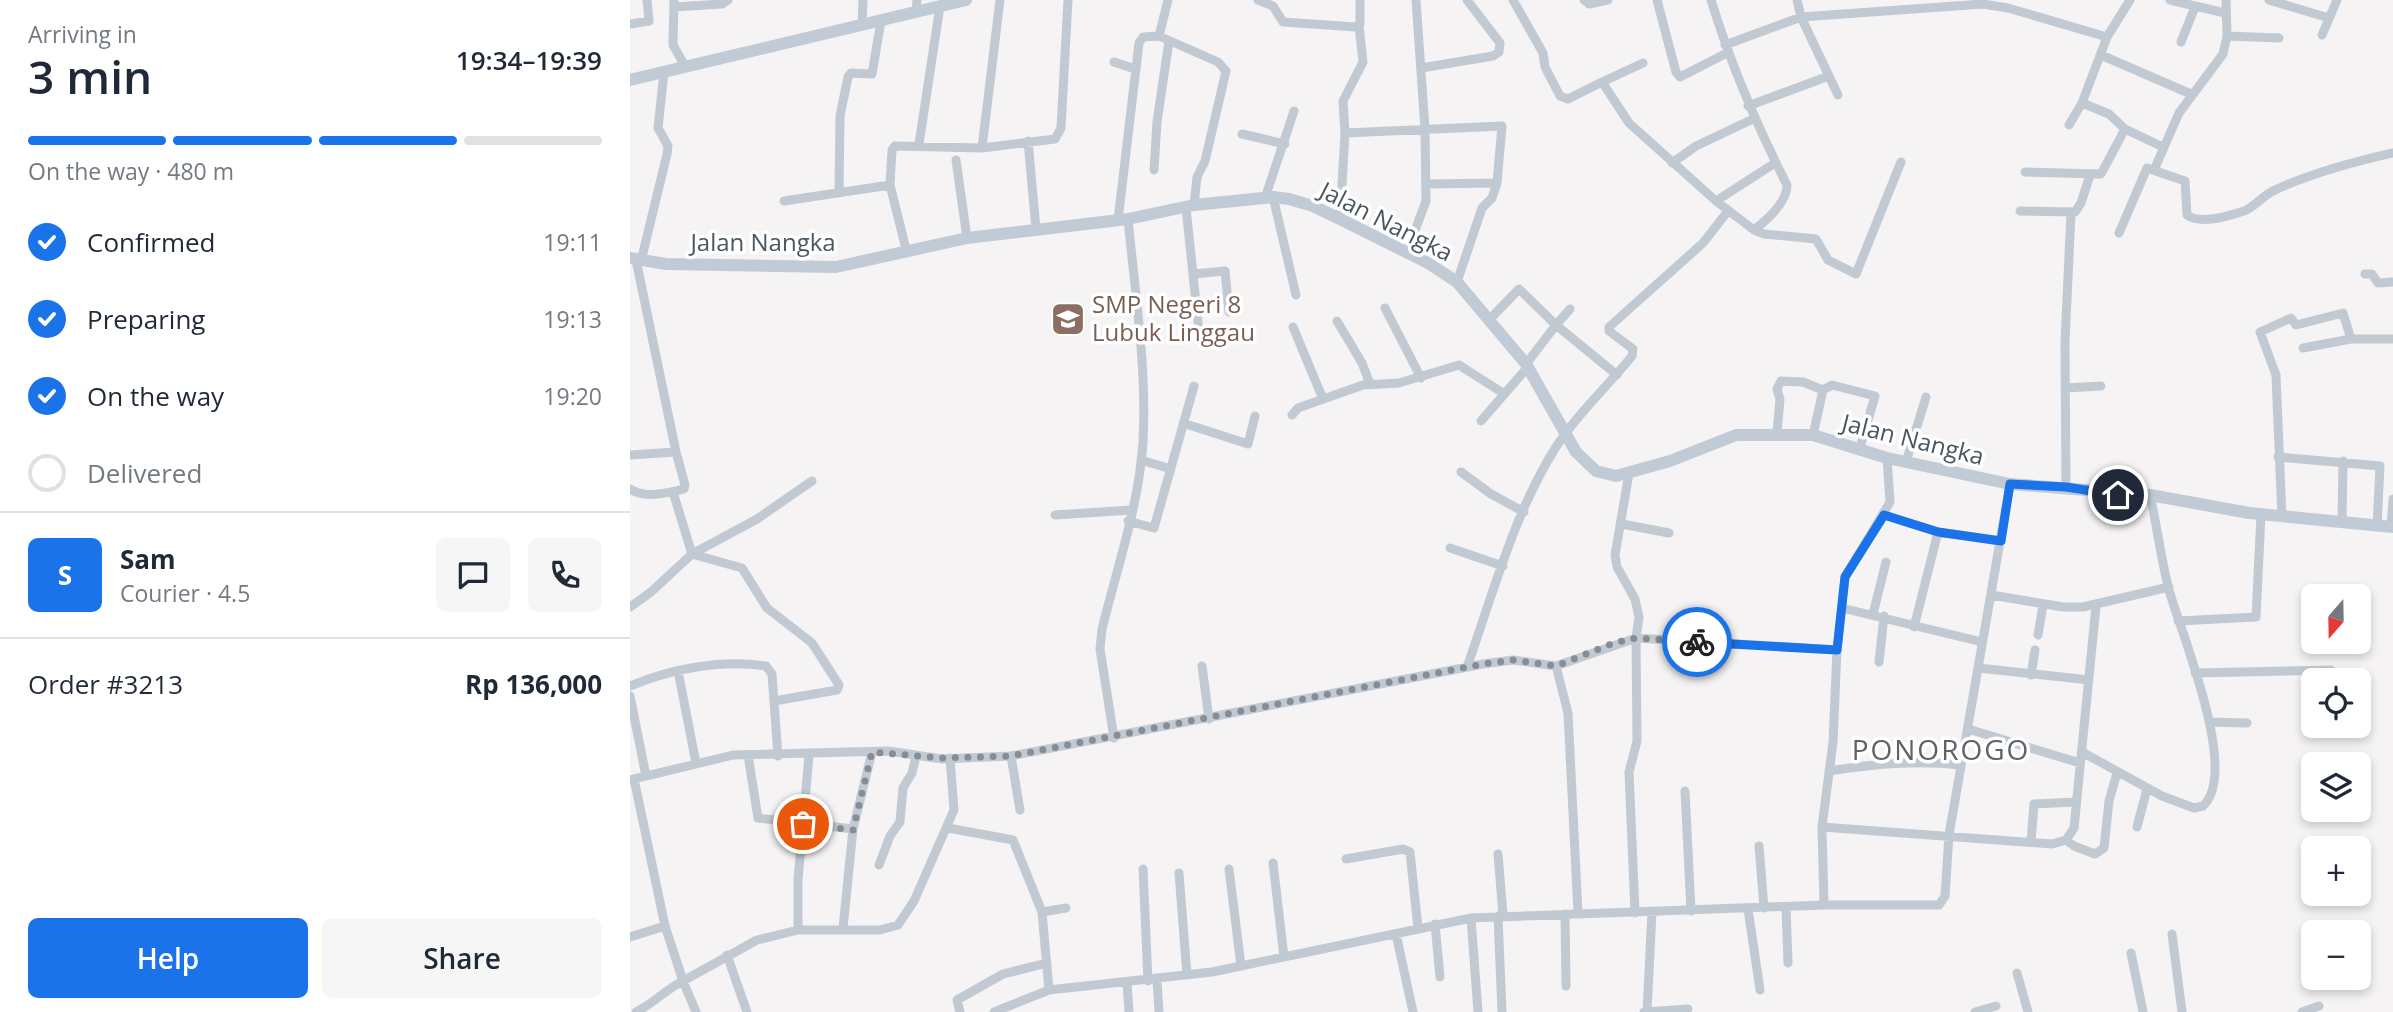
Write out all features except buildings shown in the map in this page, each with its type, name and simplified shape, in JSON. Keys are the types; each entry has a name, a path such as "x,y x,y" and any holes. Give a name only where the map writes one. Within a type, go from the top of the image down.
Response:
{"street":[{"path":"630,24 649,21 647,0"},
{"path":"685,66 673,45 674,4 722,4 728,0"},
{"path":"862,25 863,0"},
{"path":"630,80 881,21 916,6 940,6 966,0"},
{"path":"982,148 1000,0"},
{"path":"907,253 890,185 892,150 895,146 919,145 982,148 1051,140 1060,133 1068,0"},
{"path":"1159,36 1168,0"},
{"path":"1258,0 1273,6 1283,22 1359,26"},
{"path":"1340,219 1345,132 1343,101 1363,62 1359,26 1360,0"},
{"path":"1407,252 1425,207 1426,184 1416,0"},
{"path":"1421,68 1493,56 1499,52 1500,43 1467,0"},
{"path":"1513,0 1543,53 1545,67 1560,96 1568,99 1643,63"},
{"path":"1584,0 1589,4 1608,0"},
{"path":"1657,0 1676,72 1680,77 1726,49 1801,16 1975,2 2008,8 2107,37"},
{"path":"1711,0 1726,49 1753,119 1787,185 1787,192 1775,210 1754,230"},
{"path":"1797,0 1801,16 1838,95"},
{"path":"2069,125 2082,103 2107,37 2130,0"},
{"path":"2169,0 2225,13"},
{"path":"2154,170 2173,123 2191,94 2223,54 2227,36 2226,0"},
{"path":"2269,0 2329,18"},
{"path":"2322,35 2337,0"},
{"path":"919,145 940,6"},
{"path":"2181,42 2194,7"},
{"path":"839,192 841,116 848,75 872,74 881,21"},
{"path":"1114,738 1100,649 1102,629 1141,460 1142,390 1123,219 1135,69 1140,39 1159,36 1218,62 1226,71 1205,161 1197,177 1190,206 1200,341"},
{"path":"2227,36 2279,38"},
{"path":"1154,170 1157,122 1169,41"},
{"path":"2101,55 2191,94"},
{"path":"1114,62 1135,69"},
{"path":"630,489 642,495 673,492 685,487 636,260 667,154 668,146 658,128 664,72"},
{"path":"1748,106 1829,76"},
{"path":"1602,82 1629,123 1728,211 1764,234 1816,239 1828,260 1856,274 1901,162"},
{"path":"2082,103 2109,114 2125,129 2163,147"},
{"path":"1294,111 1269,198 1296,295"},
{"path":"1672,163 1696,146 1753,119"},
{"path":"1345,132 1502,126 1497,183 1492,198 1482,208 1457,282"},
{"path":"2025,172 2090,176 2104,172 2125,129"},
{"path":"1242,134 1284,144"},
{"path":"1028,141 1036,229"},
{"path":"2119,233 2144,170 2154,170 2185,181 2184,205 2190,218 2209,218 2249,209 2274,190 2318,174 2393,153"},
{"path":"956,160 967,238"},
{"path":"1716,201 1775,163"},
{"path":"2066,487 2065,388 2071,214 2081,203 2090,176"},
{"path":"1426,184 1497,183"},
{"path":"784,201 890,185"},
{"name":"Jalan Nangka","path":"636,260 836,267 967,238 1123,219 1190,206 1269,198 1313,206 1407,252 1457,282 1526,366 1565,434 1586,465 1597,471 1616,476 1670,461 1727,436 1777,432 1813,435 1887,458 2010,484 2066,487 2118,495 2150,495 2260,515 2387,526"},
{"path":"1467,667 1524,512 1546,464 1565,434 1617,375 1633,351 1609,331 1609,327 1703,243 1728,211"},
{"path":"2020,211 2071,214"},
{"path":"1194,274 1225,271 1229,312"},
{"path":"2365,274 2372,274 2378,283 2393,282"},
{"path":"1489,320 1519,289 1556,325 1617,375"},
{"path":"1385,307 1421,378"},
{"path":"1481,421 1570,309"},
{"path":"2282,517 2276,375 2260,332 2291,318 2296,325 2343,313 2348,339"},
{"path":"1337,321 1362,363 1370,384"},
{"path":"1293,327 1323,399"},
{"path":"2303,348 2348,339 2393,338"},
{"path":"1292,415 1298,408 1370,384 1399,383 1459,365 1503,393"},
{"path":"1777,432 1780,398 1777,389 1780,381 1803,382 1823,390"},
{"path":"1813,435 1823,390 1832,385 1875,396 1859,451"},
{"path":"1128,521 1154,528 1186,424 1185,412 1194,386"},
{"path":"2065,388 2101,386"},
{"path":"1906,462 1926,397"},
{"path":"1186,424 1248,444 1255,416"},
{"path":"630,455 676,452"},
{"path":"2278,457 2380,466 2387,526"},
{"path":"1824,905 1822,827 1842,608 1849,567 1890,502 1887,458"},
{"path":"1141,460 1171,469"},
{"path":"2342,523 2343,461"},
{"path":"1461,472 1491,494 1524,512"},
{"path":"1629,473 1616,561 1639,608 1636,638 1637,741 1629,772 1635,913"},
{"path":"630,607 651,592 692,554 757,519 812,481"},
{"path":"994,1012 1049,990 1153,980 1241,966 1471,918 1824,905 1939,905 1945,896 1949,835 2010,484"},
{"path":"673,492 692,554"},
{"path":"1968,729 2081,757 2194,808 2209,801 2215,763 2209,722 2169,587 2150,495"},
{"path":"2387,526 2393,499"},
{"path":"1055,515 1131,510"},
{"path":"1884,515 1938,532 2001,541"},
{"path":"2178,621 2256,617 2260,515"},
{"path":"1622,523 1669,533"},
{"path":"1914,627 1938,532"},
{"path":"1450,548 1503,566"},
{"path":"692,554 742,568 767,608 811,643 839,685 837,690 774,701"},
{"path":"1873,614 1886,562"},
{"path":"1991,595 2043,605 2096,606 2169,587"},
{"path":"2038,635 2043,605"},
{"path":"1822,827 2052,844 2066,840 2074,828 2096,606"},
{"path":"1842,608 1884,616 1914,627 1982,642"},
{"path":"1880,662 1884,616"},
{"path":"696,1012 682,981 665,926 632,780 726,756 872,752 950,758 1011,756 1467,667 1513,660 1556,666 1614,643 1636,638 1837,650"},
{"path":"2031,675 2035,650"},
{"path":"630,685 678,671 722,664 765,666 772,674 778,756"},
{"path":"1202,666 1209,719"},
{"path":"1556,666 1568,713 1578,914"},
{"path":"1978,668 2088,680"},
{"path":"678,671 696,764"},
{"path":"2195,673 2301,671"},
{"path":"630,696 646,776"},
{"path":"2209,722 2246,723"},
{"path":"843,928 853,830 872,752"},
{"path":"748,755 758,818 853,830"},
{"path":"798,930 809,755"},
{"path":"879,865 890,836 900,822 903,788 912,773 916,756"},
{"path":"1011,756 1020,810"},
{"path":"636,1012 653,1004 666,989 757,940 798,930 880,930 898,925 914,901 954,810 950,758"},
{"path":"1829,771 1926,761 1961,765"},
{"path":"2066,840 2085,851 2095,853 2104,848 2109,800 2117,773"},
{"path":"2137,827 2147,789"},
{"path":"1685,791 1691,911"},
{"path":"2031,842 2034,804 2076,802"},
{"path":"948,828 1013,840 1042,912 1049,990"},
{"path":"1759,846 1764,908"},
{"path":"1346,859 1403,849 1410,852 1419,928"},
{"path":"1499,853 1502,1012"},
{"path":"1273,863 1284,957"},
{"path":"1143,869 1153,980 1160,1012"},
{"path":"1229,869 1241,966"},
{"path":"1179,873 1187,975"},
{"path":"1786,907 1788,963"},
{"path":"1042,912 1066,908"},
{"path":"1748,909 1760,990"},
{"path":"1647,1012 1652,912"},
{"path":"1565,914 1566,986"},
{"path":"1471,918 1478,1012"},
{"path":"1435,924 1440,977"},
{"path":"630,937 665,926"},
{"path":"1396,934 1413,1012"},
{"path":"2172,934 2182,1012"},
{"path":"2131,953 2143,1012"},
{"path":"727,955 747,1012"},
{"path":"960,1012 957,1000 984,984 1012,971 1047,963"},
{"path":"2017,973 2028,1012"},
{"path":"1127,983 1129,1012"},
{"path":"1975,1012 1996,1006"},
{"path":"2302,1012 2319,1006"},
{"path":"1641,1012 1688,1009"}],"way so far":[{"path":"803,824 853,830 872,752 888,751 928,758 1011,756 1418,679 1483,664 1513,660 1556,666 1614,643 1636,638 1697,642"}],"place":[{"name":"SMP Negeri 8 Lubuk Linggau","path":"1068,319"}],"district":[{"name":"PONOROGO","path":"1941,750"}],"route":[{"path":"1697,642 1742,642 1837,650 1845,577 1884,515 1938,532 2001,541 2010,484 2066,487 2118,495"}]}
